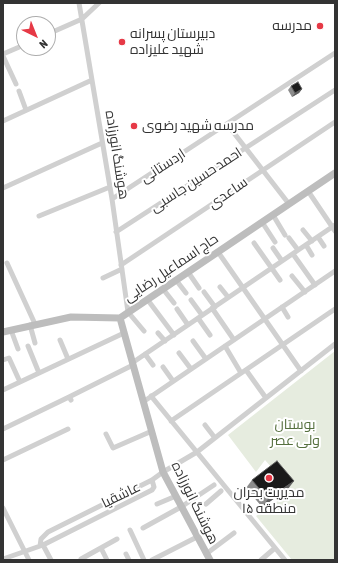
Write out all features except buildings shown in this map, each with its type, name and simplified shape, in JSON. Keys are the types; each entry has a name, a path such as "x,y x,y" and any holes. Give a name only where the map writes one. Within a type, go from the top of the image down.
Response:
{"main road":[{"name":"حاج اسماعیل رضایی","path":"3,332 71,317 120,318 335,173"},
{"name":"هوشنگ انورزاده","path":"120,318 163,472 207,558"}],"street":[{"name":"هوشنگ انورزاده","path":"79,3 110,186 128,312"},
{"path":"56,30 82,19 99,3"},
{"path":"16,49 3,55 16,84"},
{"name":"اردستانی","path":"112,199 335,53"},
{"path":"3,121 92,80"},
{"name":"احمد حسین جاسبی","path":"116,232 335,90"},
{"path":"19,91 26,110"},
{"name":"ساعدی","path":"103,278 122,267 335,122"},
{"path":"227,124 289,204"},
{"path":"3,188 102,143"},
{"path":"40,216 110,186"},
{"path":"3,429 70,398 132,364 200,316 334,227 308,191"},
{"path":"273,215 298,250"},
{"path":"262,222 275,242"},
{"path":"303,230 312,241"},
{"path":"318,237 324,246"},
{"path":"254,243 280,280"},
{"path":"306,245 312,254"},
{"path":"272,248 282,261"},
{"path":"218,252 301,371"},
{"path":"293,254 314,285"},
{"path":"8,263 33,325 35,343"},
{"path":"143,402 335,271"},
{"path":"188,272 199,288"},
{"path":"292,276 305,292"},
{"path":"176,280 186,293"},
{"path":"220,287 228,298"},
{"path":"163,289 174,303"},
{"path":"204,292 234,340"},
{"path":"147,299 174,335"},
{"path":"191,300 210,335"},
{"path":"282,307 288,317"},
{"path":"177,309 188,325"},
{"path":"171,421 335,309"},
{"path":"128,312 144,331"},
{"path":"11,330 18,349"},
{"path":"3,390 124,333"},
{"path":"158,333 165,341"},
{"path":"60,340 68,359"},
{"path":"193,341 206,359"},
{"path":"152,480 197,452 335,344"},
{"path":"28,346 39,373"},
{"path":"225,346 266,398"},
{"path":"179,353 191,369"},
{"path":"145,354 153,365"},
{"path":"3,360 9,358 20,382"},
{"path":"163,367 173,381"},
{"path":"151,396 285,560"},
{"path":"205,425 215,438"},
{"path":"3,460 68,429"},
{"path":"106,434 113,448 152,431"},
{"name":"عاشقیا","path":"3,559 41,546 152,490 154,487 152,480 55,528 45,534 41,539 41,546"},
{"path":"144,528 181,507 214,485"},
{"path":"209,489 215,496"},
{"path":"206,504 221,491"},
{"path":"157,504 176,496"},
{"path":"3,510 29,560"},
{"path":"130,530 144,560"},
{"path":"207,558 234,533"},
{"path":"152,560 160,558 197,538"},
{"path":"81,559 117,539"},
{"path":"41,546 51,560"},
{"path":"102,548 107,560"},
{"path":"261,560 275,548"},
{"path":"126,554 129,560"}],"green space":[{"name":"بوستان ولی عصر","path":"335,351 335,560 292,560 256,516 292,491 265,460 256,472 228,435"}],"place":[{"name":"مدرسه","path":"320,26"},
{"name":"دبیرستان پسرانه شهید علیزاده","path":"122,42"},
{"name":"مدرسه شهید رضوی","path":"134,126"},
{"name":"مدیریت بحران منطقه ۱۵","path":"269,478"}]}
